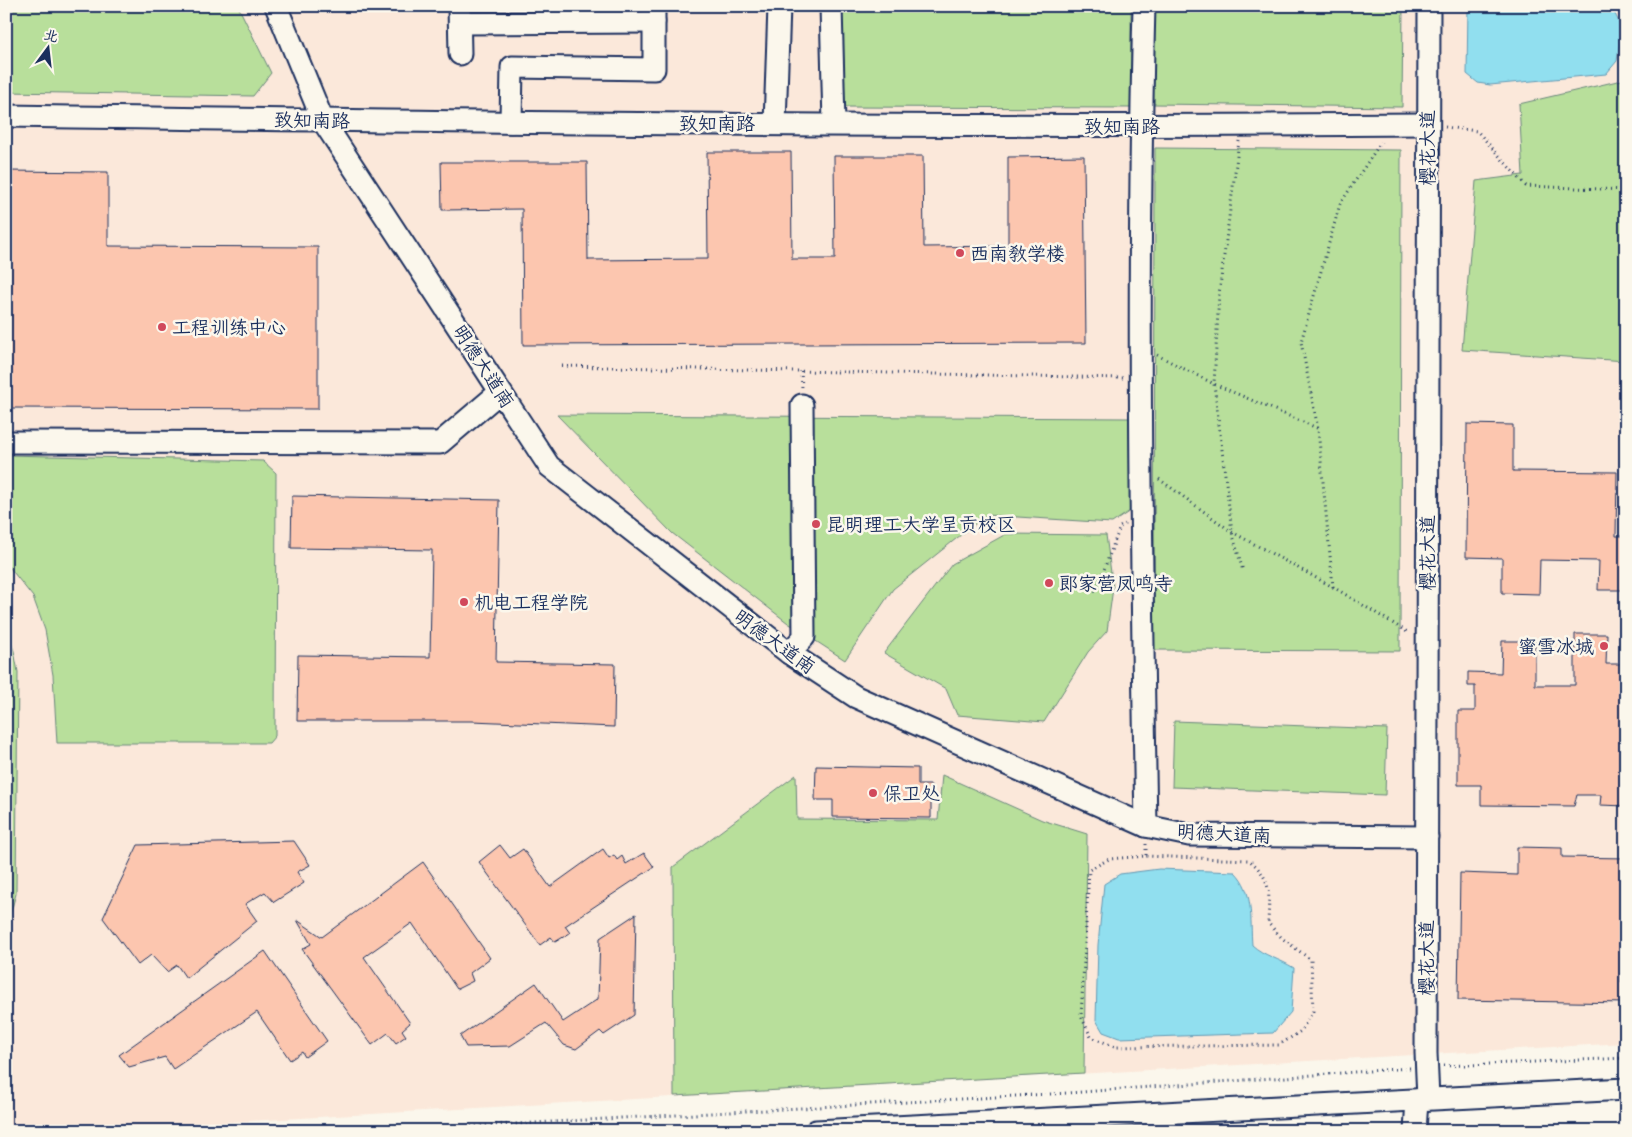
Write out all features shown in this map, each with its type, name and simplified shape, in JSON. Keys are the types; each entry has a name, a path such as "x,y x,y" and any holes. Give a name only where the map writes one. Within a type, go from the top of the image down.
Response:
{"street":[{"name":"明德大道南","path":"276,6 323,121 549,466 789,653 856,698 1146,826 1189,836 1427,837"},
{"path":"775,124 779,6"},
{"path":"831,6 834,124"},
{"path":"1144,6 1141,127 1141,515 1146,826"},
{"name":"樱花大道","path":"1415,1131 1428,1067 1427,124 1429,6"},
{"path":"460,54 459,15 654,14 654,69 512,67 512,122"},
{"name":"致知南路","path":"6,116 323,121 1141,127 1427,124"},
{"path":"6,442 440,443 500,392"},
{"path":"789,653 804,637 802,404"},
{"path":"816,1131 1626,1089"}],"path":[{"path":"1333,587 1318,428 1301,342 1340,204 1393,124"},
{"path":"1427,124 1477,131 1526,186 1626,190"},
{"path":"1241,126 1219,294 1214,384 1232,532 1243,570"},
{"path":"1141,347 1214,384 1318,428"},
{"path":"562,366 1141,378"},
{"path":"1141,465 1232,532 1333,587 1427,645"},
{"path":"1085,588 1096,591 1120,527 1141,515"},
{"path":"1146,826 1146,856"},
{"path":"1146,856 1249,860 1260,869 1269,885 1268,922 1282,938 1311,960 1312,1011 1301,1031 1279,1045 1116,1047 1091,1037 1081,1016 1089,870 1109,859 1146,856"},
{"path":"391,1131 1068,1093 1428,1067 1626,1058"}],"shaded area":[{"name":"昆明理工大学呈贡校区","path":"6,6 1626,6 1626,1043 70,1131 6,1131"}],"green space":[{"path":"6,6 238,6 271,73 253,96 6,92"},
{"path":"838,6 1131,6 1131,108 838,107"},
{"path":"1154,6 1403,6 1402,107 1153,104"},
{"path":"1626,79 1626,361 1462,350 1476,181 1523,175 1519,104"},
{"path":"1155,148 1401,150 1400,651 1154,650"},
{"path":"557,415 1129,418 1130,511 1112,523 986,515 893,589 845,660 788,623 672,533"},
{"path":"6,455 263,461 276,473 275,736 269,743 57,743 53,675 45,630 33,597 6,563"},
{"path":"1006,534 1106,535 1113,588 1107,631 1088,652 1044,722 957,715 946,689 884,653 952,564"},
{"path":"6,628 14,651 18,672 16,894 6,929"},
{"path":"1174,721 1387,729 1385,795 1172,787"},
{"path":"796,775 797,819 938,820 942,775 1042,820 1087,834 1084,1073 674,1096 673,867"}],"water":[{"path":"1468,6 1611,6 1622,28 1617,61 1606,74 1490,85 1478,83 1467,74"},
{"path":"1159,869 1235,872 1241,880 1250,906 1252,945 1294,968 1291,1012 1273,1033 1119,1038 1103,1032 1096,1020 1098,945 1104,884 1120,874"}],"building":[{"name":"西南教学楼","path":"707,152 791,152 792,259 835,259 834,156 923,156 924,247 1008,246 1008,157 1084,156 1086,343 523,345 522,209 442,210 441,162 587,162 588,260 708,259"},
{"name":"工程训练中心","path":"6,171 108,172 108,246 318,247 318,409 6,408"},
{"path":"1467,424 1513,425 1513,471 1617,472 1616,536 1626,536 1625,590 1598,590 1599,561 1540,560 1539,594 1502,593 1502,558 1466,557"},
{"name":"机电工程学院","path":"292,496 499,500 496,662 615,664 614,727 472,721 297,721 298,655 430,657 432,550 291,548"},
{"path":"1575,634 1607,634 1606,664 1626,664 1626,806 1600,805 1601,795 1577,795 1574,806 1481,805 1481,785 1458,785 1458,711 1475,711 1475,686 1468,686 1468,672 1501,673 1502,641 1535,641 1535,685 1575,685"},
{"name":"保卫处","path":"816,766 918,768 918,785 931,785 931,818 833,817 833,800 815,800"},
{"path":"294,841 310,865 297,872 304,883 274,902 265,892 245,904 257,921 186,978 177,965 167,972 151,955 138,965 103,918 138,845"},
{"path":"500,845 510,858 523,849 550,887 603,849 609,858 614,855 617,860 622,856 626,864 644,853 654,867 565,926 570,933 555,942 551,937 540,945 479,862"},
{"path":"1517,847 1562,848 1562,857 1626,858 1626,910 1622,910 1621,983 1626,983 1626,1003 1458,1000 1460,873 1517,875"},
{"path":"423,862 490,958 470,973 473,981 457,989 412,923 364,957 410,1023 402,1030 406,1036 396,1043 388,1033 372,1045 302,949 311,944 297,920 322,937"},
{"path":"636,914 634,1015 604,1035 600,1031 576,1049 564,1045 546,1023 510,1046 466,1047 460,1036 536,983 563,1022 598,999 600,938"},
{"path":"265,951 327,1041 305,1057 302,1052 290,1060 257,1012 173,1069 165,1057 129,1067 119,1055"}],"place":[{"name":"西南教学楼","path":"960,253"},
{"name":"工程训练中心","path":"162,327"},
{"name":"昆明理工大学呈贡校区","path":"816,524"},
{"name":"郎家营凤鸣寺","path":"1049,583"},
{"name":"机电工程学院","path":"464,602"},
{"name":"蜜雪冰城","path":"1604,646"},
{"name":"保卫处","path":"873,793"}]}
